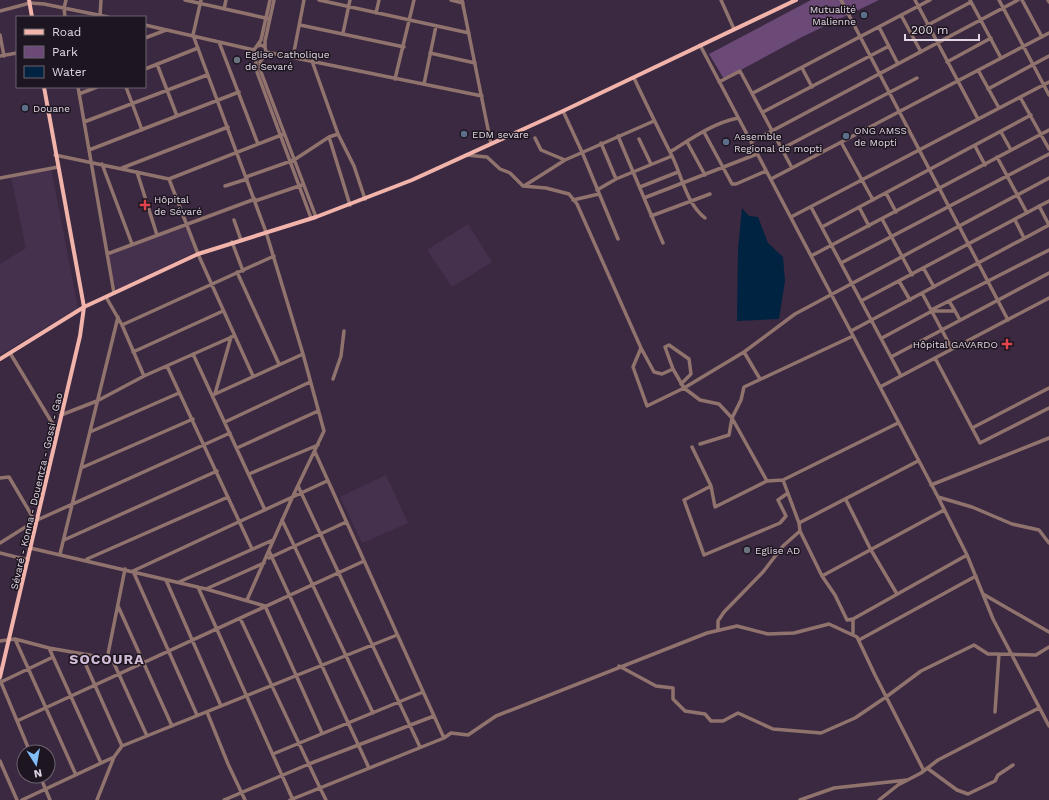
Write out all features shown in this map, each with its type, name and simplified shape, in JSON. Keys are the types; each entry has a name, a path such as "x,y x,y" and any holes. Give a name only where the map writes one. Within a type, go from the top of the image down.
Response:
{"main road":[{"path":"0,359 84,307 198,254 232,242 314,218 365,199 563,111 796,0"},
{"path":"30,2 32,16"},
{"name":"Sévaré - Konna - Douentza - Gossi - Gao","path":"0,677 28,560 35,521 80,336 84,307 55,155 44,88"}],"street":[{"path":"65,16 64,8 66,0"},
{"path":"0,11 30,2 100,16 101,0"},
{"path":"185,0 200,2 224,9 268,18"},
{"path":"224,9 226,0"},
{"path":"270,0 265,52 260,62 261,72 292,161 314,218"},
{"path":"274,0 261,40 255,50 257,72 283,135"},
{"path":"293,57 304,0"},
{"path":"319,0 469,33"},
{"path":"343,33 350,0"},
{"path":"376,13 379,0"},
{"path":"395,79 404,47 414,0"},
{"path":"451,0 462,1 491,144"},
{"path":"721,0 734,29"},
{"path":"841,0 1008,320"},
{"path":"915,0 978,119"},
{"path":"753,93 930,0"},
{"path":"999,0 1049,95"},
{"path":"751,142 1018,0"},
{"path":"1022,0 1042,37"},
{"path":"911,34 971,1 1001,58"},
{"path":"200,2 193,35 206,75 228,127 274,256 324,431 292,498 247,600"},
{"path":"901,15 921,52"},
{"path":"146,25 255,50 259,57 265,52 312,60 395,79 482,96"},
{"path":"300,25 404,47"},
{"path":"424,84 436,26"},
{"path":"879,27 898,64"},
{"path":"146,38 167,29"},
{"path":"770,179 1049,33"},
{"path":"0,35 2,56 16,53"},
{"path":"947,62 991,38"},
{"path":"219,42 258,144"},
{"path":"255,50 261,45 265,52"},
{"path":"700,45 938,497 967,555 983,594 1011,654 1025,677 1049,726"},
{"path":"763,112 889,46"},
{"path":"146,69 198,48"},
{"path":"430,53 475,63"},
{"path":"988,89 1049,56"},
{"path":"312,60 338,134 354,166 365,199"},
{"path":"158,64 177,116"},
{"path":"802,68 812,87"},
{"path":"978,70 999,108"},
{"path":"719,82 740,71 792,168"},
{"path":"84,122 206,75"},
{"path":"634,78 692,201 698,212 705,218"},
{"path":"781,149 917,78"},
{"path":"791,217 1049,82"},
{"path":"78,88 114,293"},
{"path":"79,94 94,88"},
{"path":"126,88 142,130"},
{"path":"89,150 239,92"},
{"path":"1020,97 1049,149"},
{"path":"563,111 582,152 618,239"},
{"path":"822,227 1031,115"},
{"path":"670,152 704,132 729,120 738,118"},
{"path":"523,186 565,160 654,121"},
{"path":"121,168 228,127"},
{"path":"811,256 1049,130"},
{"path":"704,132 730,182 734,184 766,171"},
{"path":"1001,132 1011,150"},
{"path":"225,186 292,161 329,137 338,134"},
{"path":"55,155 91,161 169,179 283,135"},
{"path":"618,136 663,243"},
{"path":"329,137 350,205"},
{"path":"535,138 541,150 565,160"},
{"path":"639,139 651,164"},
{"path":"687,142 705,175"},
{"path":"841,142 874,200"},
{"path":"601,143 616,178"},
{"path":"975,146 985,165"},
{"path":"644,198 757,154"},
{"path":"841,263 1049,154"},
{"path":"466,155 487,157 500,169 510,173 523,186 546,188 569,194 577,204 641,348 654,372 662,374 673,369"},
{"path":"573,200 598,192 616,178 672,156"},
{"path":"997,157 1027,213"},
{"path":"102,164 132,244"},
{"path":"0,178 58,167"},
{"path":"137,172 157,235"},
{"path":"640,187 678,172"},
{"path":"641,348 632,366 647,406 684,388 744,352 795,314 1016,194 1049,178"},
{"path":"169,179 211,285 233,336 253,376"},
{"path":"107,254 186,224 301,185"},
{"path":"886,193 896,212"},
{"path":"651,216 710,194"},
{"path":"861,301 924,269 1049,201"},
{"path":"811,206 902,376"},
{"path":"851,331 979,264 1049,225 1039,206"},
{"path":"859,207 870,226"},
{"path":"882,219 912,275"},
{"path":"234,220 241,240"},
{"path":"1015,220 1024,238"},
{"path":"232,242 243,271"},
{"path":"882,338 949,301 1048,252"},
{"path":"122,325 274,256"},
{"path":"924,269 934,287"},
{"path":"237,272 280,364"},
{"path":"891,357 1049,273"},
{"path":"899,281 910,300"},
{"path":"922,293 952,349"},
{"path":"106,297 122,325 144,376"},
{"path":"880,387 1049,298"},
{"path":"949,301 960,320"},
{"path":"133,352 223,311"},
{"path":"931,311 955,311"},
{"path":"60,554 118,317"},
{"path":"333,379 341,356 344,331"},
{"path":"61,416 97,401 144,376 233,336"},
{"path":"214,394 233,336"},
{"path":"700,444 729,434 732,418 742,400 744,387 853,336"},
{"path":"681,384 691,374 689,359 669,345 665,347 673,369 681,384 700,400 718,404 732,418 767,481"},
{"path":"744,352 760,379"},
{"path":"10,353 57,431"},
{"path":"193,354 214,394 265,510"},
{"path":"214,394 303,354"},
{"path":"935,358 980,443 1049,408"},
{"path":"167,366 193,419 252,549"},
{"path":"225,422 310,382"},
{"path":"972,428 1049,388"},
{"path":"90,432 179,393"},
{"path":"237,448 318,410"},
{"path":"81,468 193,419"},
{"path":"692,447 711,486 715,507 767,481 783,480 898,423"},
{"path":"0,543 35,521 230,433"},
{"path":"931,485 1049,438"},
{"path":"249,474 318,444"},
{"path":"315,452 444,738"},
{"path":"799,523 846,500 918,461"},
{"path":"64,540 217,471"},
{"path":"0,478 9,478 35,521"},
{"path":"783,480 799,523 800,531 822,576 835,595 847,620 853,619 967,555"},
{"path":"133,571 328,481"},
{"path":"298,486 372,645 397,703 420,747"},
{"path":"711,486 684,500 704,555 780,523 786,516 778,500 788,493"},
{"path":"86,560 228,497"},
{"path":"938,497 972,508 1012,524 1039,530 1049,543"},
{"path":"846,500 871,550 897,594"},
{"path":"822,576 944,510"},
{"path":"282,520 296,546 373,713"},
{"path":"206,589 346,522"},
{"path":"718,630 718,621 724,612 763,572 783,546 800,531"},
{"path":"179,582 273,540"},
{"path":"30,548 179,582 265,606 322,733"},
{"path":"269,551 369,768"},
{"path":"0,553 28,560"},
{"path":"17,721 364,561"},
{"path":"107,659 125,569"},
{"path":"133,571 167,651 197,715"},
{"path":"859,640 976,576"},
{"path":"166,580 221,706"},
{"path":"198,588 273,754 292,800 444,738 451,733 468,735 496,716 584,683 620,666 718,630 737,626 768,634 794,633 829,624 853,635 859,640 886,698 926,770 957,790 968,794 995,780 998,775 1013,765"},
{"path":"983,594 1049,632"},
{"path":"118,606 172,726"},
{"path":"240,618 326,800"},
{"path":"853,619 853,635"},
{"path":"97,800 114,757 122,746 397,635"},
{"path":"15,639 76,775"},
{"path":"0,641 15,639 49,648 112,659 147,736"},
{"path":"620,666 656,686 673,688 672,699 685,712 705,714 711,721 723,721 738,713 773,729 821,733 855,718 886,698 921,671 974,645 988,654 1036,655 1049,647"},
{"path":"49,648 101,764"},
{"path":"81,654 122,746"},
{"path":"995,712 999,654"},
{"path":"27,744 0,681 53,657"},
{"path":"273,754 423,692"},
{"path":"879,800 898,785 926,770 963,746 1005,727 1039,708"},
{"path":"207,712 228,764 245,800"},
{"path":"224,800 309,764 434,716"},
{"path":"22,800 114,757"},
{"path":"0,761 18,800"},
{"path":"800,800 834,788 910,779"},
{"path":"44,784 50,800"}],"shaded area":[{"path":"51,168 78,308 0,355 0,264 26,248 11,177"},
{"path":"468,224 492,262 452,287 427,250"},
{"path":"185,225 195,252 116,290 108,254"},
{"path":"386,475 408,523 362,543 340,497"}],"green space":[{"path":"811,0 879,0 802,37 724,79 709,54"}],"water":[{"path":"742,208 749,216 758,217 768,243 783,257 785,281 779,319 737,321 738,249"}],"place":[{"name":"Mutualité Malienne","path":"864,15"},
{"name":"Eglise Catholique de Sevaré","path":"237,60"},
{"name":"Douane","path":"25,108"},
{"name":"EDM sevare","path":"464,134"},
{"name":"ONG AMSS de Mopti","path":"846,136"},
{"name":"Assemble Regional de mopti","path":"726,142"},
{"name":"Hôpital de Sévaré","path":"145,205"},
{"name":"Hôpital GAVARDO","path":"1007,344"},
{"name":"Eglise AD","path":"747,550"}],"district":[{"name":"SOCOURA","path":"107,659"}]}
